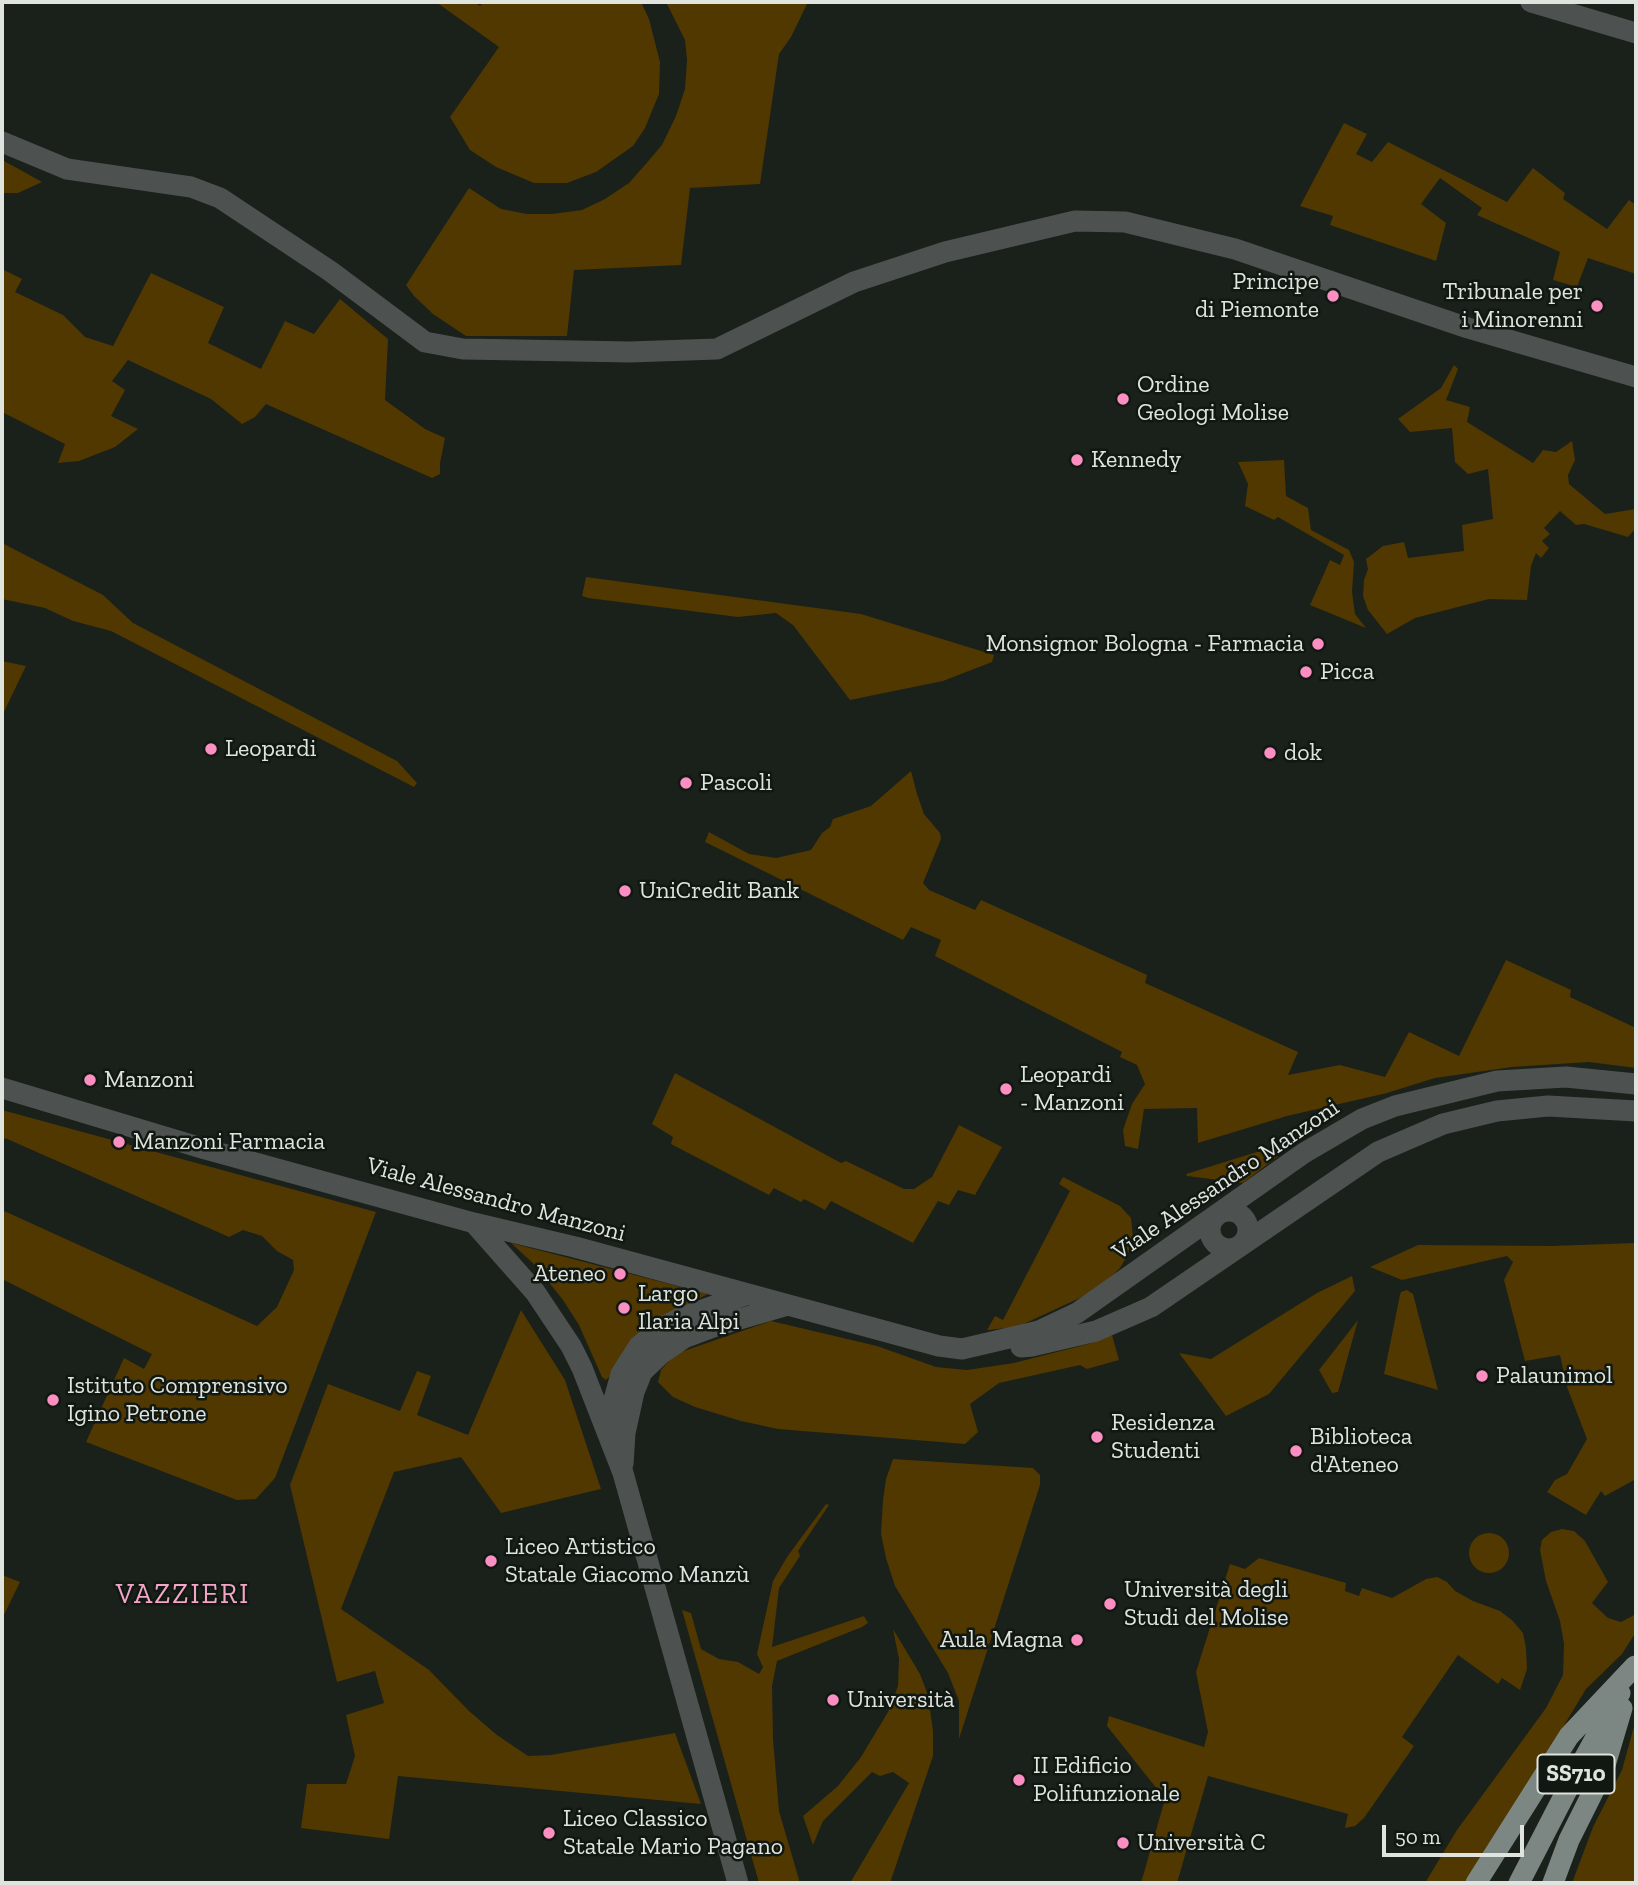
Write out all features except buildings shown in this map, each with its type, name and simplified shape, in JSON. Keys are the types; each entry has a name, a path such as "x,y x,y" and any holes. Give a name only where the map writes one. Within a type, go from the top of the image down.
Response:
{"main road":[{"path":"1476,1883 1569,1736 1636,1665"},
{"path":"1553,1883 1569,1840 1602,1772 1636,1665"},
{"name":"SS710","path":"1519,1883 1636,1665"}],"street":[{"path":"1531,2 1636,33"},
{"path":"2,142 66,169 191,187 220,198 330,271 425,342 463,349 630,352 717,349 854,282 945,252 1075,221 1125,222 1236,249 1468,328 1636,377"},
{"name":"Viale Alessandro Manzoni","path":"980,1347 1039,1331 1077,1313 1304,1153 1362,1119 1395,1106 1497,1080 1566,1077 1636,1084"},
{"name":"Viale Alessandro Manzoni","path":"2,1088 205,1149 474,1223 575,1247 939,1346 962,1349 1032,1346 1107,1327 1151,1307 1378,1152 1443,1124 1497,1111 1549,1106 1636,1111"},
{"path":"1218,1214 1210,1227 1213,1241 1226,1249 1240,1246"},
{"path":"474,1223 536,1292 571,1346 606,1429 622,1473 738,1883"},
{"path":"606,1429 621,1374 639,1346 658,1330 680,1318 748,1294"},
{"path":"622,1473 625,1433 634,1392 642,1373 662,1353 684,1338 726,1322 788,1305"}],"shaded area":[{"path":"436,2 474,2 480,6 483,2 641,2 649,19 660,62 659,94 645,128 633,146 596,172 567,183 534,183 496,167 470,150 450,117 499,47"},
{"path":"666,2 808,2 791,37 779,54 760,184 690,188 681,265 574,270 567,336 466,336 433,314 406,285 469,188 501,209 527,214 582,210 629,183 662,145 685,89 687,60 685,40"},
{"path":"1344,123 1367,134 1356,154 1372,162 1388,142 1507,202 1533,168 1565,193 1563,199 1607,229 1629,200 1636,205 1636,274 1588,258 1577,287 1553,280 1560,252 1477,215 1482,208 1440,178 1421,204 1446,223 1436,261 1330,225 1333,216 1300,206"},
{"path":"2,160 42,182 18,193 2,193"},
{"path":"2,269 22,279 15,292 63,315 85,337 113,346 151,273 224,307 208,343 261,369 285,321 314,334 340,299 388,339 385,400 425,429 445,438 440,474 432,478 266,404 255,417 242,424 211,399 128,360 112,381 125,390 111,416 138,429 115,447 79,461 58,463 65,444 2,412"},
{"path":"1454,365 1458,369 1446,400 1470,407 1467,422 1533,463 1543,450 1556,452 1572,441 1575,460 1568,475 1569,484 1605,514 1636,509 1636,528 1628,537 1584,524 1576,525 1560,511 1544,528 1550,534 1542,541 1549,548 1541,558 1536,553 1531,566 1527,600 1489,599 1415,618 1387,634 1368,610 1363,596 1368,569 1366,559 1383,546 1404,542 1408,558 1464,551 1462,525 1493,519 1488,469 1468,474 1455,462 1452,428 1410,432 1398,419 1441,388"},
{"path":"1284,460 1286,496 1308,508 1311,530 1349,550 1354,562 1352,592 1355,614 1366,628 1310,605 1330,560 1340,565 1344,555 1278,517 1274,520 1245,506 1248,484 1238,462"},
{"path":"2,543 103,595 133,623 397,761 417,783 414,787 111,631 73,621 45,608 2,599"},
{"path":"586,577 861,614 994,655 992,662 943,681 850,700 793,625 776,613 738,617 588,598 582,596"},
{"path":"2,661 26,666 2,716"},
{"path":"911,771 924,814 940,833 941,839 923,883 929,890 975,910 981,900 1147,975 1145,983 1298,1052 1288,1075 1340,1065 1385,1077 1409,1032 1459,1056 1506,960 1571,990 1570,997 1636,1028 1636,1068 1589,1062 1512,1067 1435,1078 1387,1093 1287,1116 1198,1143 1197,1108 1144,1109 1138,1149 1125,1146 1123,1130 1132,1104 1145,1084 1137,1065 1120,1057 1122,1052 935,956 941,940 911,927 903,940 705,842 709,832 749,854 776,858 811,850 822,833 830,827 833,819 871,806"},
{"path":"675,1073 841,1163 846,1161 904,1189 914,1189 932,1177 959,1125 1002,1147 975,1195 958,1190 949,1205 938,1201 913,1243 831,1201 825,1210 804,1199 801,1202 774,1188 769,1195 671,1144 673,1137 652,1124"},
{"path":"2,1110 376,1212 275,1478 256,1499 237,1500 86,1442 124,1358 144,1369 152,1354 2,1279 2,1210 257,1326 277,1307 294,1270 293,1260 277,1251 262,1236 243,1230 229,1237 5,1138 2,1143"},
{"path":"1302,1138 1243,1183 1186,1174"},
{"path":"1063,1177 1120,1206 1131,1218 1133,1238 1127,1256 1120,1268 1105,1283 1084,1296 1017,1327 987,1330 995,1316 1003,1320 1070,1191 1059,1184"},
{"name":"Largo Ilaria Alpi","path":"511,1243 708,1294 672,1312 606,1380 602,1377 579,1325 563,1300 535,1265"},
{"path":"1636,1243 1636,1479 1605,1496 1601,1491 1586,1515 1547,1492 1555,1480 1567,1474 1587,1439 1567,1387 1560,1355 1525,1361 1504,1280 1513,1262 1507,1256 1402,1280 1370,1267 1418,1245 1552,1246"},
{"path":"1352,1276 1355,1291 1269,1394 1226,1416 1179,1353 1211,1359 1317,1293"},
{"path":"1407,1290 1413,1294 1438,1390 1384,1374 1400,1295"},
{"path":"521,1310 565,1380 601,1489 501,1513 461,1457 394,1472 341,1609 429,1670 469,1711 497,1735 528,1756 551,1755 675,1733 701,1804 398,1776 389,1839 301,1828 307,1784 346,1784 355,1756 346,1715 384,1703 375,1671 337,1682 290,1485 328,1384 400,1411 417,1371 431,1376 417,1415 468,1435"},
{"path":"1358,1320 1338,1392 1332,1393 1319,1370"},
{"path":"771,1321 877,1346 936,1367 967,1370 1014,1363 1112,1335 1119,1360 1087,1369 1080,1365 999,1383 970,1404 978,1432 965,1444 778,1429 695,1407 673,1397 658,1382 661,1370 675,1354"},
{"path":"893,1459 1033,1468 1040,1475 1040,1485 959,1739 959,1701 948,1673 895,1586 886,1558 881,1534 883,1500"},
{"path":"826,1504 829,1505 798,1551 800,1556 779,1588 772,1647 864,1616 868,1623 777,1661 772,1686 779,1811 800,1883 759,1883 682,1610 691,1613 701,1649 719,1659 738,1662 759,1674 763,1667 757,1654 773,1581"},
{"path":"1562,1529 1574,1531 1585,1541 1608,1582 1592,1603 1608,1618 1621,1622 1636,1614 1636,1632 1622,1654 1586,1689 1469,1883 1425,1883 1457,1830 1546,1708 1563,1675 1564,1644 1560,1621 1546,1581 1540,1550 1542,1540 1551,1532"},
{"path":"1489,1533 1503,1539 1509,1553 1503,1567 1489,1573 1475,1567 1469,1553 1475,1539"},
{"path":"1259,1558 1346,1583 1345,1591 1359,1596 1362,1588 1392,1598 1426,1579 1437,1577 1447,1582 1455,1591 1473,1601 1500,1611 1523,1633 1527,1669 1520,1690 1502,1678 1498,1684 1458,1655 1402,1737 1414,1746 1364,1818 1355,1826 1345,1828 1348,1814 1208,1776 1177,1883 1141,1883 1165,1799 1107,1726 1109,1716 1204,1747 1208,1732 1196,1672 1230,1564 1245,1569"},
{"path":"2,1575 20,1582 3,1617 2,1617"},
{"path":"893,1629 920,1674 928,1695 933,1756 890,1883 850,1883 909,1783 893,1772 880,1776 872,1772 823,1821 813,1845 803,1816 838,1786 861,1757 888,1712 898,1686 899,1659"},
{"path":"1636,1719 1636,1883 1572,1883 1593,1827 1622,1770"}],"place":[{"name":"Principe di Piemonte","path":"1333,296"},
{"name":"Tribunale per i Minorenni","path":"1597,306"},
{"name":"Ordine Geologi Molise","path":"1123,399"},
{"name":"Kennedy","path":"1077,460"},
{"name":"Monsignor Bologna - Farmacia","path":"1318,644"},
{"name":"Picca","path":"1306,672"},
{"name":"Leopardi","path":"211,749"},
{"name":"dok","path":"1270,753"},
{"name":"Pascoli","path":"686,783"},
{"name":"UniCredit Bank","path":"625,891"},
{"name":"Manzoni","path":"90,1080"},
{"name":"Leopardi - Manzoni","path":"1006,1089"},
{"name":"Manzoni Farmacia","path":"119,1142"},
{"name":"Ateneo","path":"620,1274"},
{"name":"Largo Ilaria Alpi","path":"624,1308"},
{"name":"Palaunimol","path":"1482,1376"},
{"name":"Istituto Comprensivo Igino Petrone","path":"53,1400"},
{"name":"Residenza Studenti","path":"1097,1437"},
{"name":"Biblioteca d'Ateneo","path":"1296,1451"},
{"name":"Liceo Artistico Statale Giacomo Manzù","path":"491,1561"},
{"name":"Università degli Studi del Molise","path":"1110,1604"},
{"name":"Aula Magna","path":"1077,1640"},
{"name":"Università","path":"833,1700"},
{"name":"II Edificio Polifunzionale","path":"1019,1780"},
{"name":"Liceo Classico Statale Mario Pagano","path":"549,1833"},
{"name":"Università C","path":"1123,1843"}],"district":[{"name":"VAZZIERI","path":"183,1595"}]}
